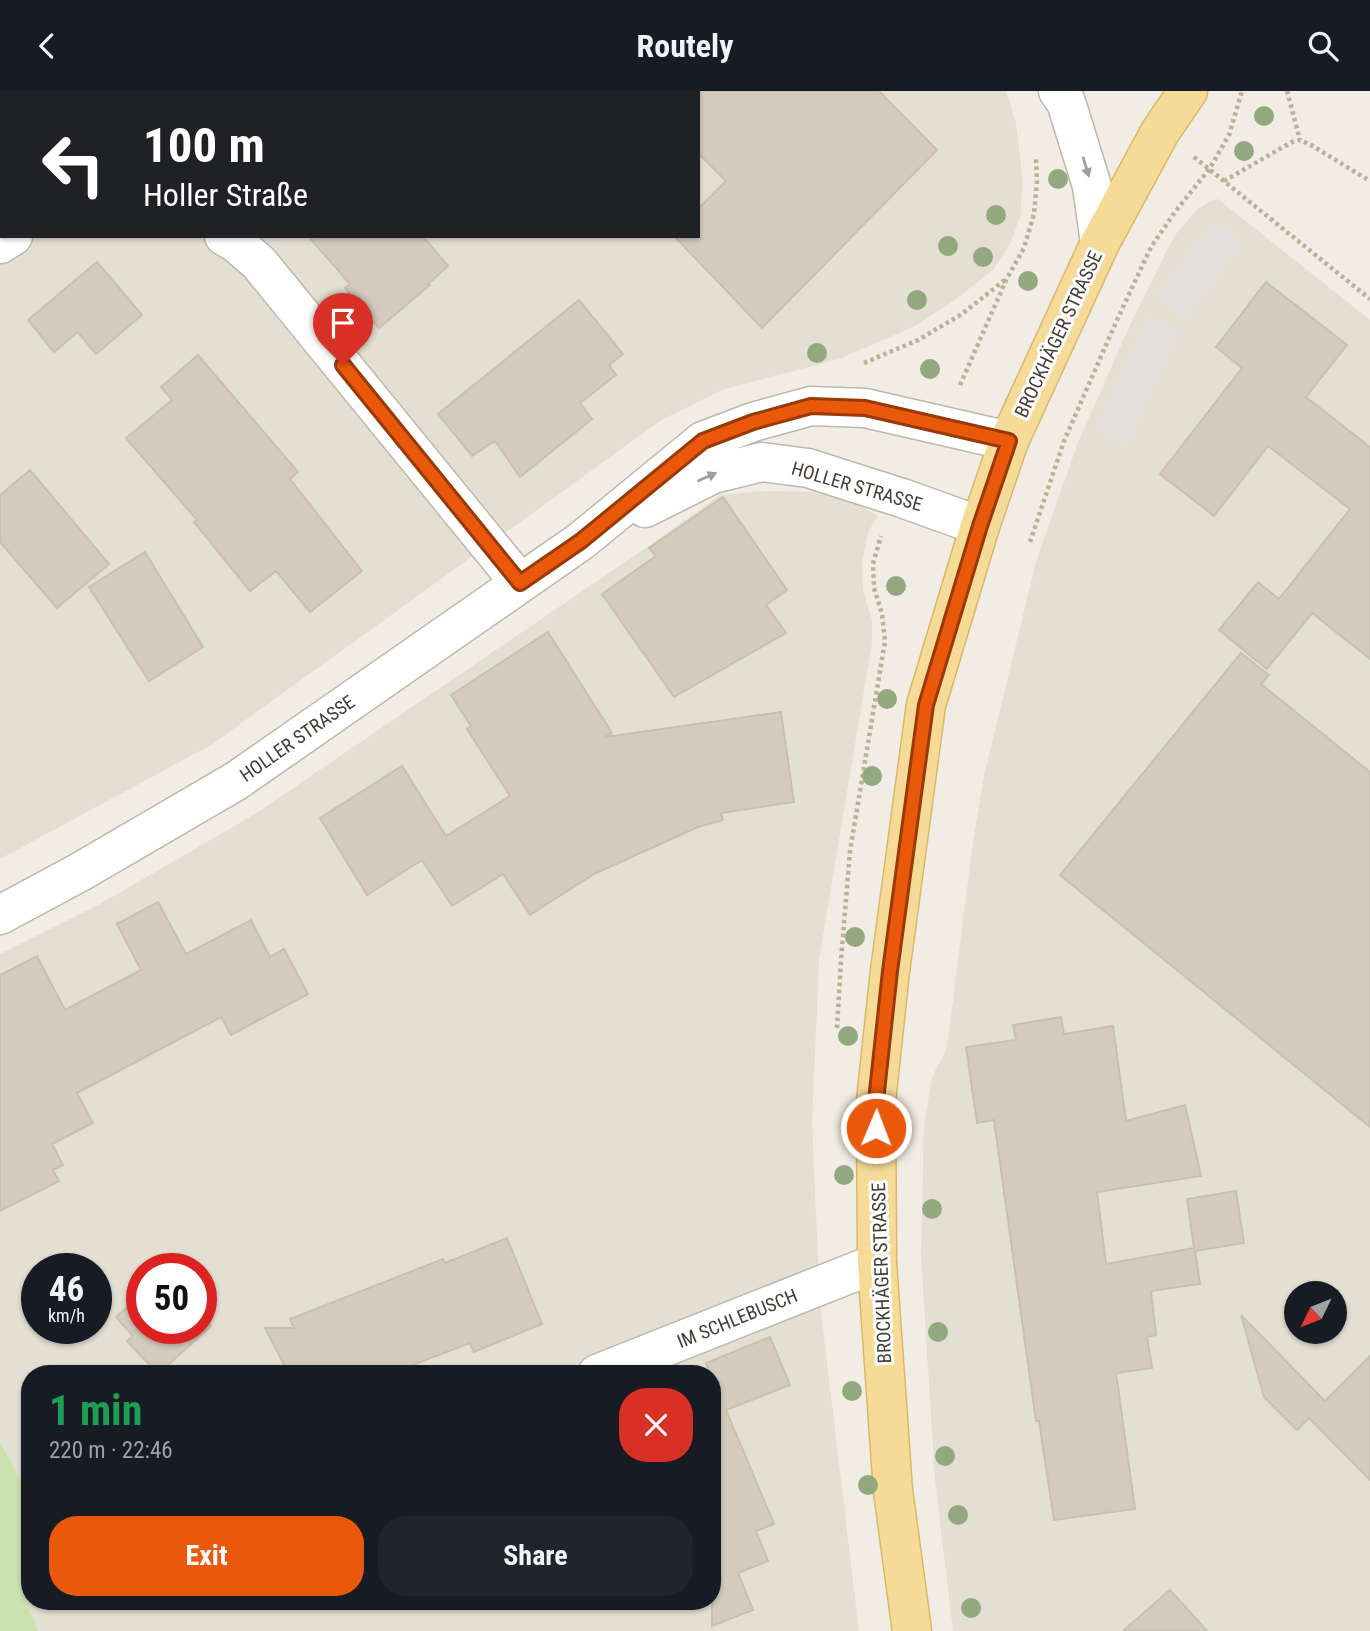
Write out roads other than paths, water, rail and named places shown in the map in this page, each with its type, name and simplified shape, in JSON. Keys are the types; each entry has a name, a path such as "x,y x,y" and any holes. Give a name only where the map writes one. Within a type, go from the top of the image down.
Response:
{"main road":[{"name":"BROCKHÄGER STRASSE","path":"912,1631 893,1491 877,1263 876,1101 890,971 926,705 980,526 1009,441 1100,243 1160,132 1188,91"}],"street":[{"path":"1058,91 1066,102 1092,186 1100,243"},
{"path":"227,238 259,263 520,583"},
{"name":"HOLLER STRASSE","path":"0,915 80,872 236,781 581,541 703,441 753,422 811,406 865,408 1009,441"},
{"name":"HOLLER STRASSE","path":"581,541 713,474 762,462 808,468 980,526"},
{"name":"IM SCHLEBUSCH","path":"620,1365 877,1263"}]}
